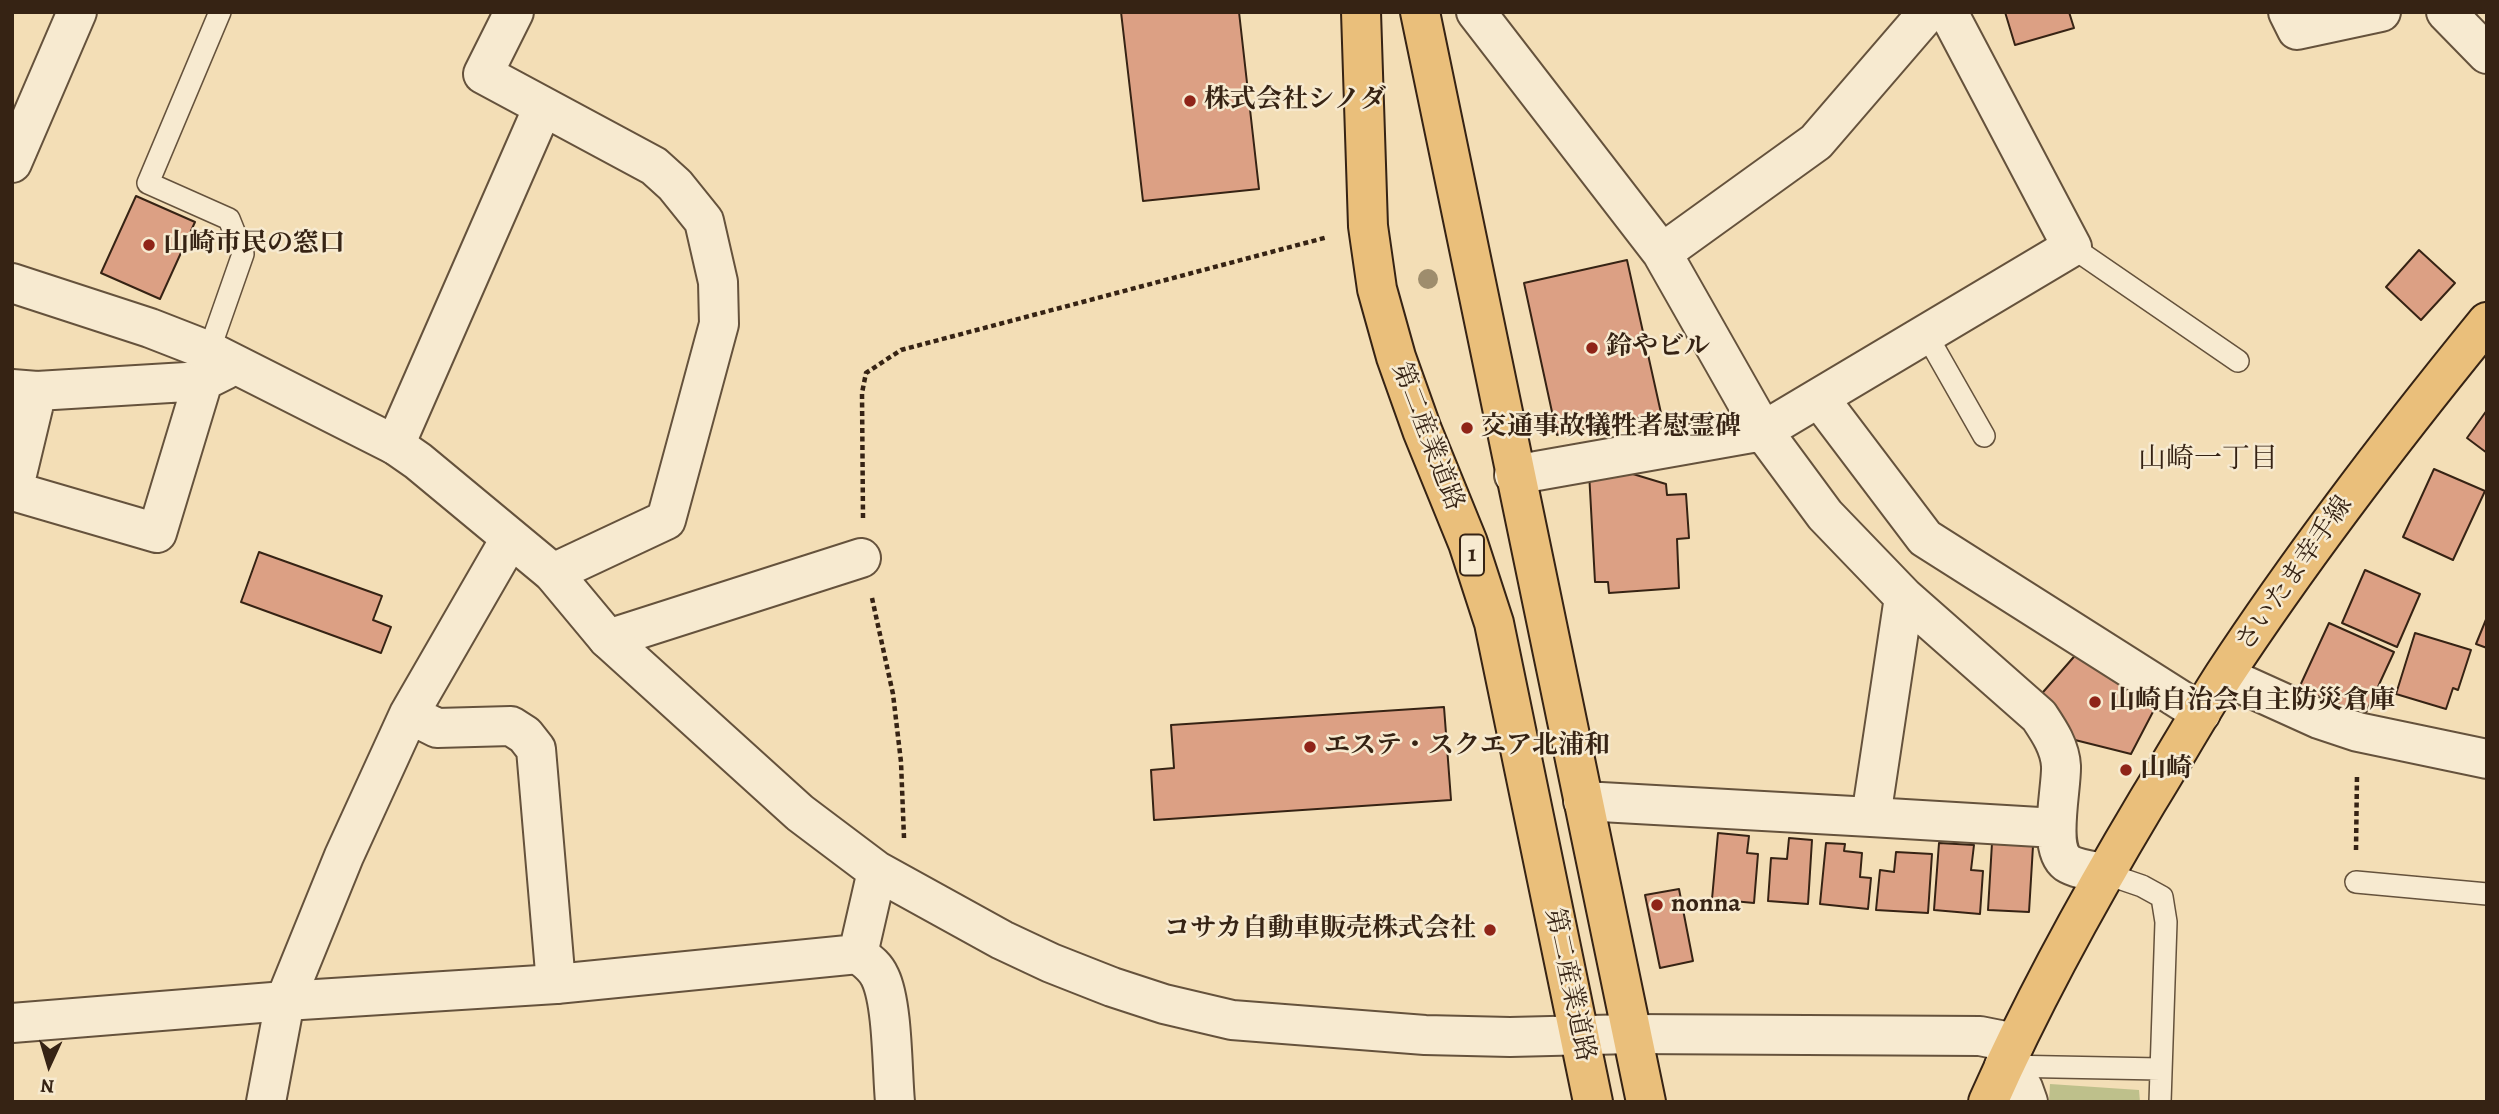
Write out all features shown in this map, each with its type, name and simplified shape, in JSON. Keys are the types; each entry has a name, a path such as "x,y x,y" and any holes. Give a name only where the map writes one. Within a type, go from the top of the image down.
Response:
{"main road":[{"name":"第二産業道路","path":"1361,12 1368,226 1377,289 1396,357 1422,430 1468,543 1494,623 1593,1102"},
{"name":"第二産業道路","path":"1420,12 1646,1102"},
{"name":"さいたま幸手線","path":"1989,1102 2009,1054 2104,873 2224,676 2307,555 2389,443 2487,322"}],"street":[{"path":"12,163 77,12"},
{"path":"514,12 482,75 654,166 675,185 704,220 718,282 719,324 666,520 553,573"},
{"path":"1476,12 1662,253 1763,431 1825,515 1904,597 2039,716 2055,740 2061,764 2056,828 2060,853 2067,863 2104,873"},
{"path":"1662,253 1816,142 1928,12"},
{"path":"1514,475 1763,431 2072,247 1948,12"},
{"path":"2288,12 2297,30 2381,12"},
{"path":"2446,12 2487,54"},
{"path":"395,445 543,107"},
{"path":"12,283 150,328 216,365 395,445 553,573 608,639 800,813 891,880 1002,940 1051,963 1164,1004 1232,1020 1425,1035 1510,1037 1632,1034 1980,1036 2009,1054 2028,1102"},
{"path":"216,365 157,533 13,491 24,390 216,365"},
{"path":"1819,398 1925,538 2201,713"},
{"path":"266,1102 285,1001 349,844 409,714 510,539"},
{"path":"608,639 861,558"},
{"path":"1871,817 1904,597"},
{"path":"2224,676 2319,719 2358,732 2487,759"},
{"path":"409,714 437,728 511,726 525,736 536,749 556,984"},
{"path":"1583,802 2056,828"},
{"path":"858,954 891,880"},
{"path":"12,1023 285,1001 556,984 858,954 871,964 883,985 888,1005 895,1102"}],"lane":[{"path":"216,365 243,254 229,219 148,183 220,12"},
{"path":"2072,247 2238,361"},
{"path":"1926,334 1984,436"},
{"path":"2104,873 2142,886 2162,897 2166,922 2160,1102"},
{"path":"2356,882 2487,894"},
{"path":"2009,1054 2160,1069"}],"path":[{"path":"891,880 901,762 893,694 865,563 861,558 864,489 862,393 866,373 901,350 1368,226"},
{"path":"2356,882 2358,732"}],"green space":[{"path":"2050,1084 2139,1090 2140,1102 2049,1102"}],"building":[{"name":"株式会社シノダ","path":"1121,12 1239,12 1259,189 1143,201"},
{"path":"2005,12 2069,12 2074,28 2015,45"},
{"path":"136,196 195,222 160,299 101,273"},
{"path":"2419,250 2455,283 2421,320 2386,287"},
{"name":"鈴やビル","path":"1627,260 1661,413 1557,435 1524,283"},
{"path":"2487,410 2487,453 2467,438"},
{"path":"2434,469 2485,491 2453,560 2403,537"},
{"path":"1623,471 1666,484 1667,495 1686,494 1689,538 1677,539 1679,588 1609,593 1608,582 1595,582 1589,472"},
{"path":"259,552 382,596 373,620 391,627 381,653 241,602"},
{"path":"2365,570 2420,594 2397,647 2342,623"},
{"path":"2487,617 2487,648 2476,644"},
{"path":"2329,623 2394,652 2364,717 2299,688"},
{"path":"2415,633 2471,650 2458,690 2453,688 2446,709 2396,694"},
{"name":"山崎自治会自主防災倉庫","path":"2079,651 2156,706 2131,754 2071,739 2037,699"},
{"name":"エステ・スクエア北浦和","path":"1444,707 1451,800 1154,820 1151,770 1174,768 1171,725"},
{"path":"1718,833 1749,836 1747,853 1758,854 1754,903 1712,899"},
{"path":"1789,838 1812,840 1808,904 1768,901 1771,858 1787,859"},
{"path":"1826,843 1845,844 1844,851 1862,853 1860,877 1871,878 1868,909 1820,904"},
{"path":"1939,843 1974,845 1971,870 1983,871 1980,914 1934,910"},
{"path":"1992,843 2033,846 2029,912 1988,910"},
{"path":"1896,852 1932,854 1928,913 1876,910 1880,870 1894,872"},
{"path":"1679,889 1693,961 1660,968 1645,895"}],"place":[{"name":"株式会社シノダ","path":"1190,101"},
{"name":"山崎市民の窓口","path":"149,245"},
{"name":"鈴やビル","path":"1592,348"},
{"name":"交通事故犠牲者慰霊碑","path":"1467,428"},
{"name":"山崎自治会自主防災倉庫","path":"2095,702"},
{"name":"エステ・スクエア北浦和","path":"1310,747"},
{"name":"山崎","path":"2126,770"},
{"name":"nonna","path":"1657,905"},
{"name":"コサカ自動車販売株式会社","path":"1490,930"}],"district":[{"name":"山崎一丁目","path":"2208,460"}]}
